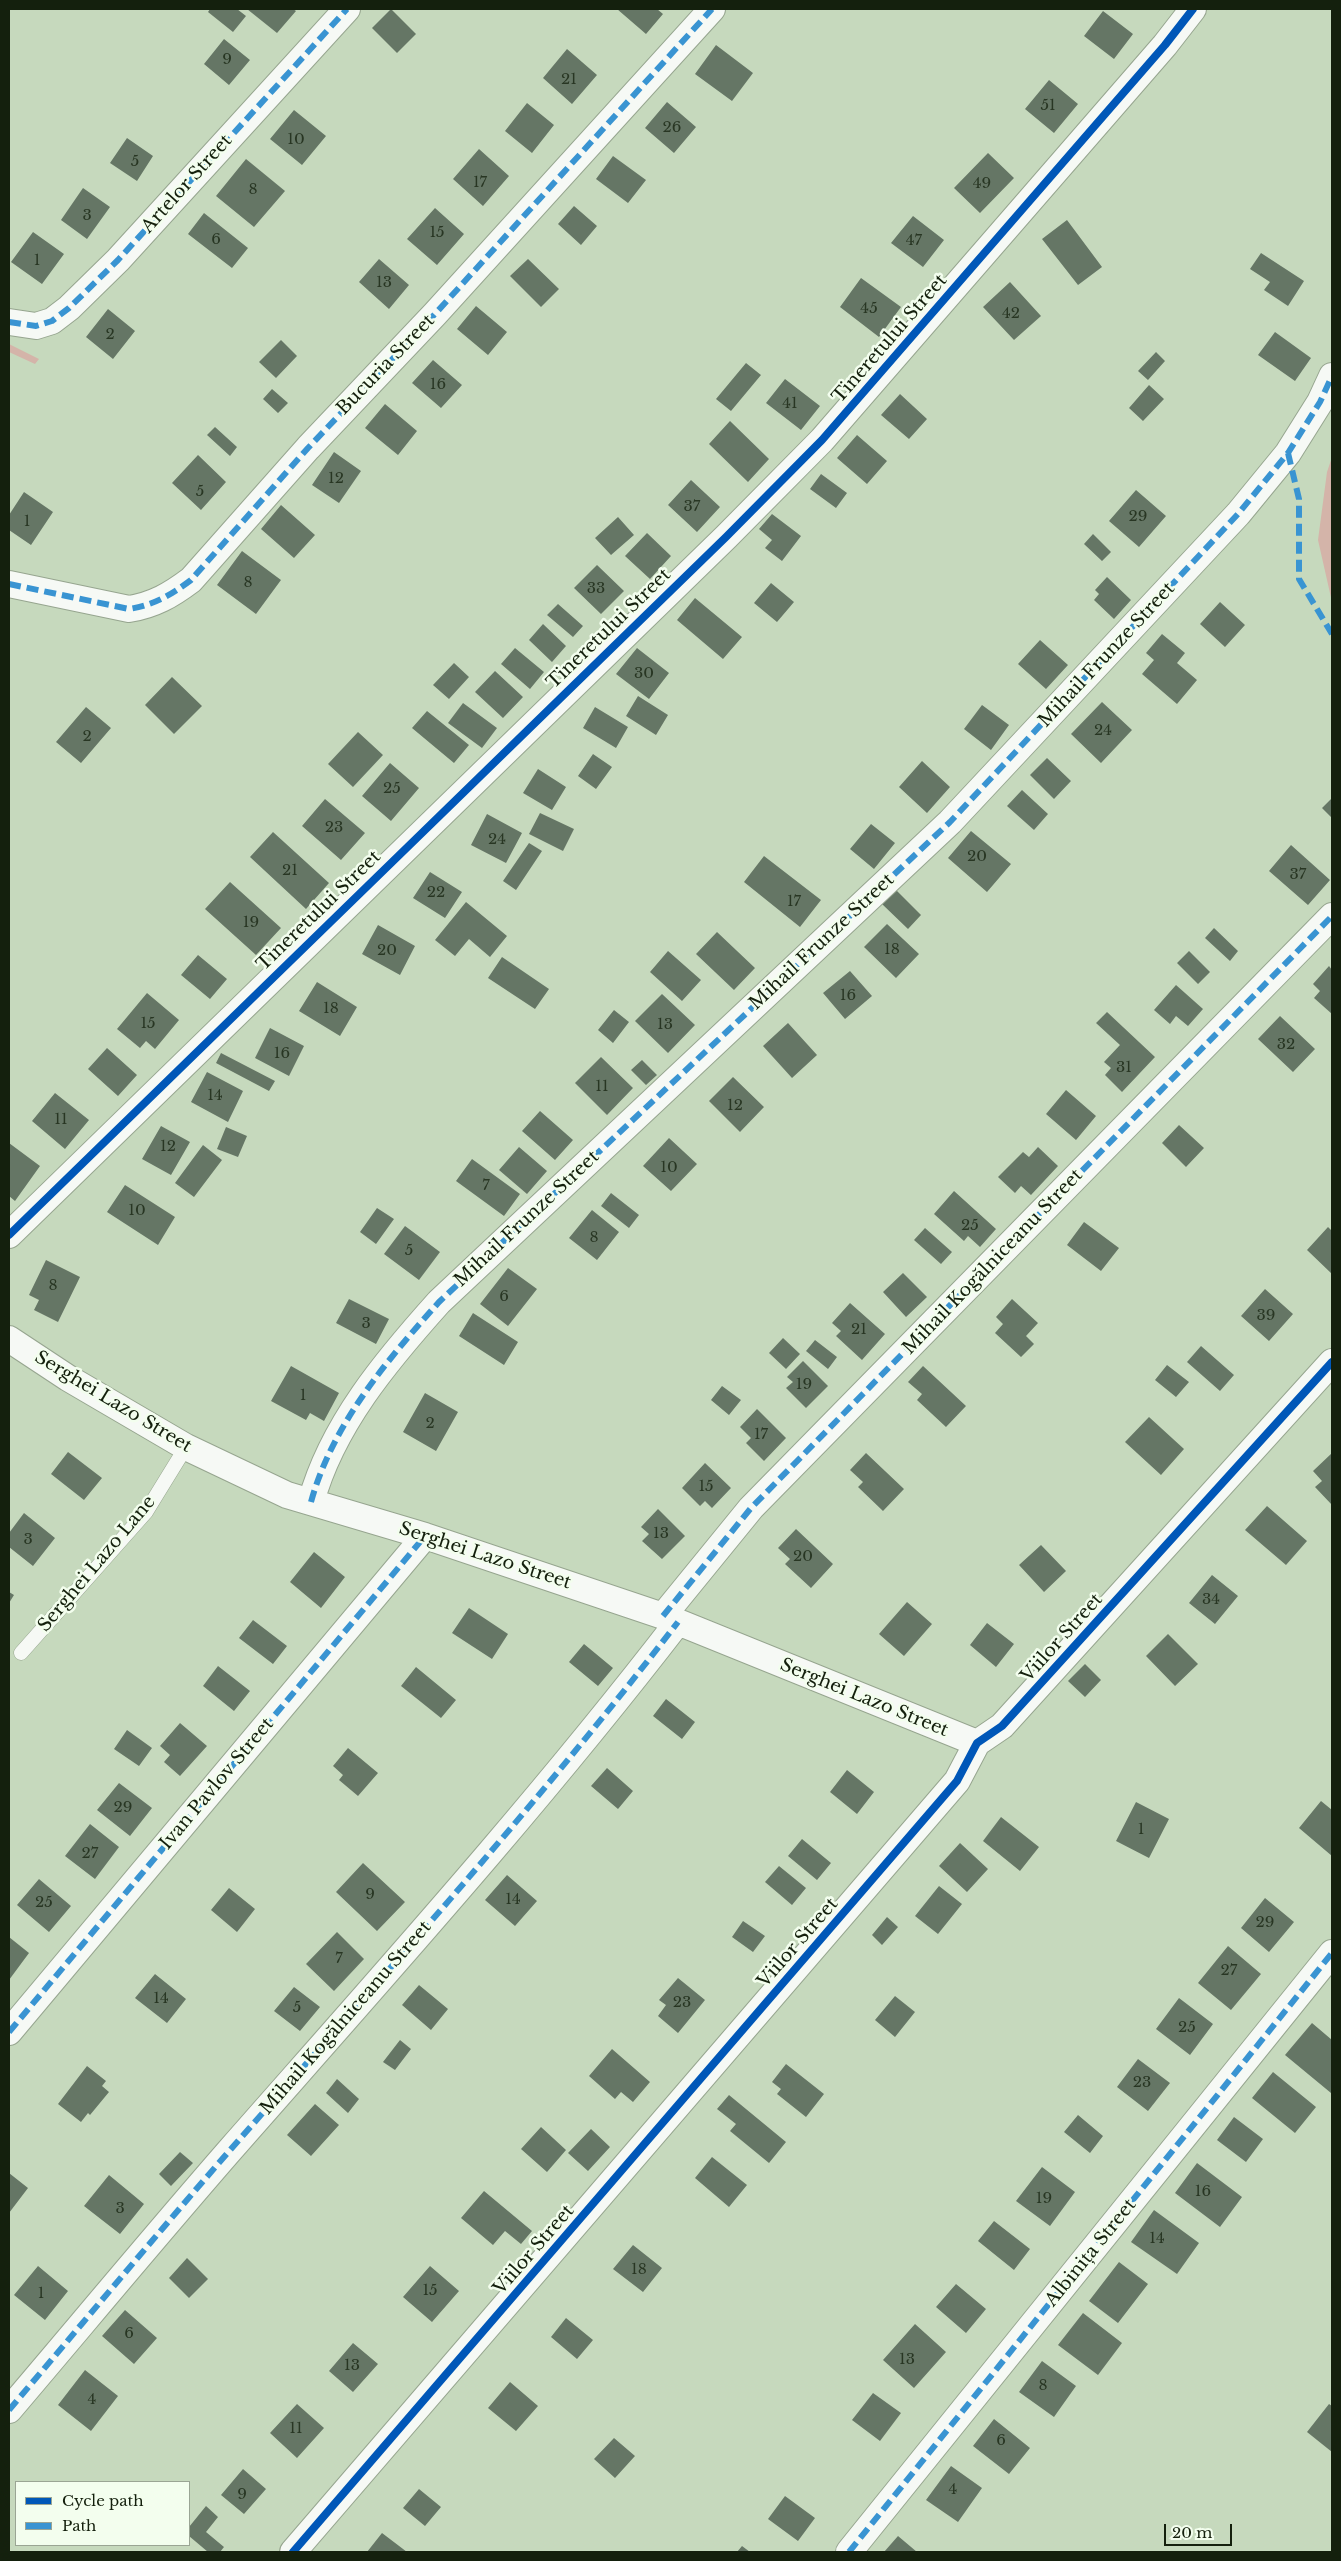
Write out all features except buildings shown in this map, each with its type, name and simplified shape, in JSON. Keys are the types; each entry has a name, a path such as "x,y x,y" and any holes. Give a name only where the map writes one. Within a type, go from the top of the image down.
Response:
{"street":[{"name":"Artelor Street","path":"9,322 36,326 52,321 69,308 118,260 347,9"},
{"name":"Bucuria Street","path":"9,584 129,609 147,606 169,597 191,580 308,448 435,314 712,9"},
{"name":"Tineretului Street","path":"9,1235 726,537 822,440 1165,44 1193,9"},
{"name":"Mihail Frunze Street","path":"311,1502 320,1471 342,1430 401,1345 438,1302 950,822 1238,514 1288,453 1320,402 1332,376"},
{"name":"Mihail Kogălniceanu Street","path":"9,2410 228,2152 427,1927 612,1708 670,1619 751,1508 1332,916"},
{"name":"Serghei Lazo Street","path":"9,1339 76,1383 186,1446 288,1495 425,1536 670,1619 977,1743"},
{"name":"Viilor Street","path":"294,2552 957,1781 977,1743 1002,1726 1332,1362"},
{"name":"Ivan Pavlov Street","path":"9,2032 425,1536"},
{"name":"Albinița Street","path":"849,2552 1332,1953"}],"lane":[{"name":"Serghei Lazo Lane","path":"21,1653 146,1512 186,1446"}],"shaded area":[{"path":"9,344 39,359 35,364 9,352"},
{"path":"1332,457 1332,602 1318,540 1327,472"}],"marked path":[{"path":"9,322 36,326 52,321 69,308 118,260 347,9"},
{"path":"9,584 129,609 162,599 191,580 308,448 435,314 712,9"},
{"path":"311,1502 320,1474 347,1420 381,1370 439,1302 950,822 1238,514 1288,453 1320,402 1332,376"},
{"path":"1288,453 1299,499 1299,579 1332,634"},
{"path":"663,1616 751,1508 1332,916"},
{"path":"9,2032 425,1536"},
{"path":"9,2410 203,2181 515,1824 678,1622"},
{"path":"849,2552 1332,1953"}],"cycle path":[{"path":"9,1235 726,537 822,440 1165,45 1193,9"},
{"path":"293,2552 957,1781 977,1743 1002,1726 1332,1362"}]}
